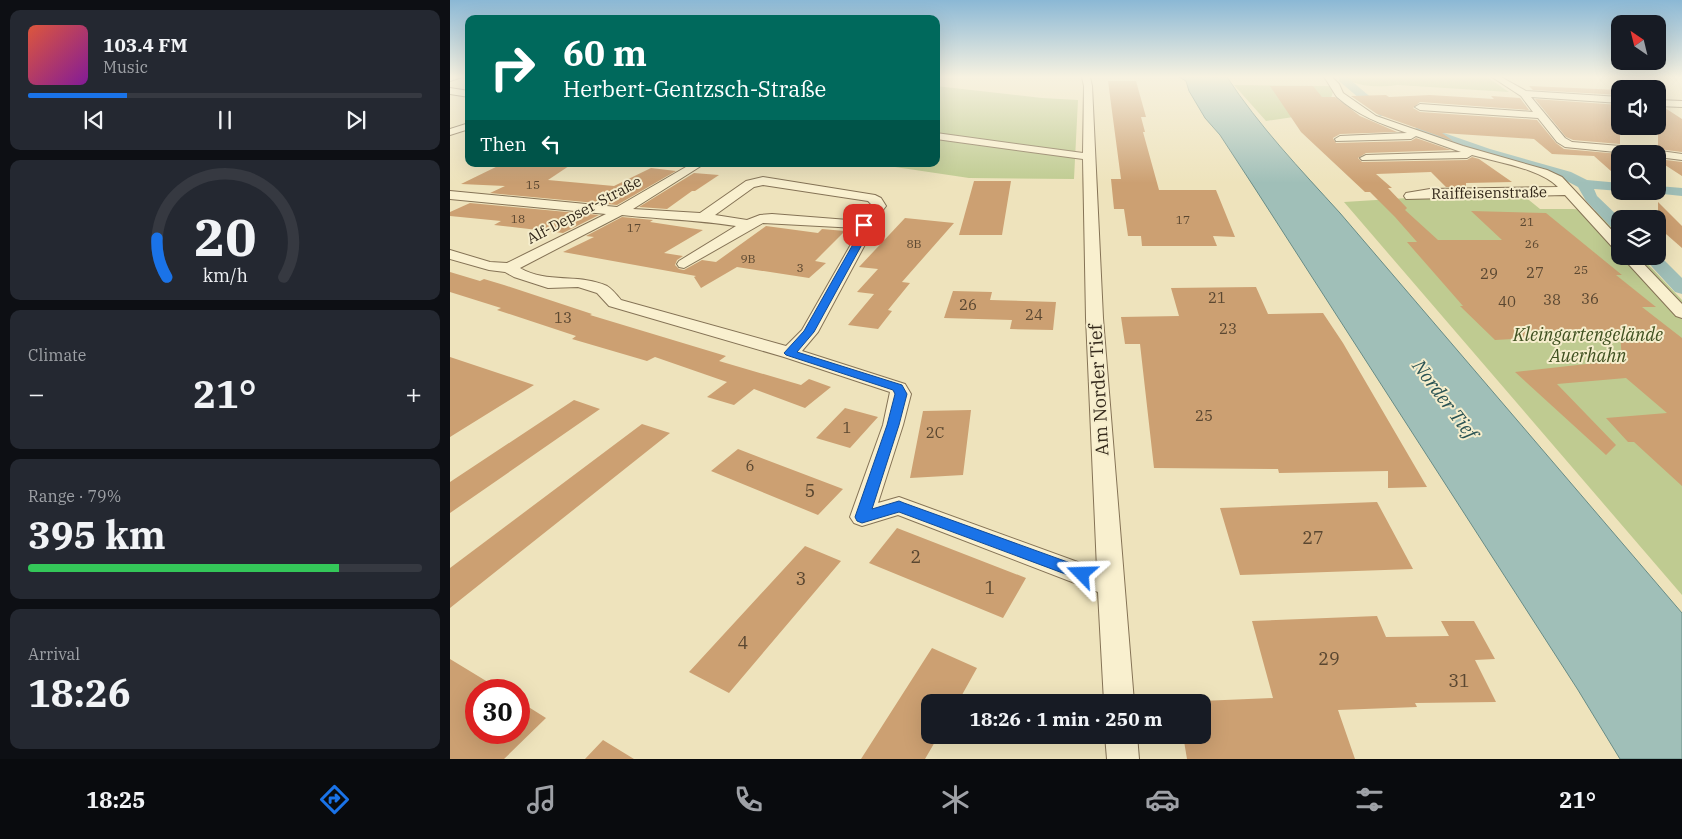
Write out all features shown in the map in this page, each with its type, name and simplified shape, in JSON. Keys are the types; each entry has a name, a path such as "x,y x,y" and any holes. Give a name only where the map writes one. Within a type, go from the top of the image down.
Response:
{"street":[{"name":"Am Norder Tief","path":"1089,112 1100,416 1118,694"},
{"name":"Raiffeisenstraße","path":"1365,112 1373,118 1423,136 1543,172 1558,180 1611,237"},
{"path":"1502,112 1541,115"},
{"path":"1539,112 1562,140 1569,145 1632,150 1682,157"},
{"path":"450,132 465,127"},
{"name":"Raiffeisenstraße","path":"1340,139 1423,136"},
{"path":"940,137 1090,157"},
{"name":"Raiffeisenstraße","path":"1366,158 1483,155"},
{"name":"Alf-Depser-Straße","path":"509,268 620,211 694,167"},
{"path":"703,217 750,184 763,181 877,201 880,206 864,225 860,239 809,332 790,353"},
{"name":"Raiffeisenstraße","path":"1410,196 1430,193 1568,192"},
{"path":"450,195 679,217 703,217 749,224"},
{"path":"684,264 760,219 772,218 864,225"},
{"path":"450,254 490,266 509,268 519,274 548,283 579,282 603,290 615,303 790,353 898,388 901,394 893,425 862,517 899,506 1058,564 1111,586"},
{"path":"1637,265 1682,313"},
{"path":"1122,744 1123,759"}],"green space":[{"path":"940,112 1077,112 1074,179 969,178 895,167 940,167"},
{"path":"1258,112 1324,112 1266,121"},
{"name":"Kleingartengelände Auerhahn","path":"1524,196 1540,209 1596,211 1611,227 1611,265 1649,265 1682,300 1682,595 1344,202 1424,197"}],"water":[{"name":"Norder Tief","path":"1202,112 1253,112 1682,613 1682,759 1620,759 1578,690 1254,187 1220,135"}],"building":[{"path":"1112,112 1145,112 1146,117 1141,117 1145,132 1143,132 1159,190 1216,190 1235,237 1213,236 1217,246 1142,246 1141,236 1128,236 1124,209 1114,209 1111,179 1121,179"},
{"path":"1288,112 1355,112 1397,132 1340,134 1333,138 1336,143 1411,141 1416,138 1451,150 1366,153 1358,158 1362,162 1467,160 1472,157 1479,159 1512,182 1466,183 1466,187 1446,187 1431,172 1376,174 1392,188 1388,188 1407,208 1405,210 1438,240 1502,240 1471,211 1546,213 1622,275 1616,275 1656,307 1642,307 1682,338 1682,486 1634,442 1628,442 1606,418 1667,413 1626,378 1557,384 1616,445 1606,455 1515,372 1622,360 1620,333 1495,340 1460,306 1463,306 1407,242 1417,242 1395,217 1370,192 1365,192 1301,132"},
{"path":"1375,112 1426,112 1537,120 1556,143 1564,149 1611,153 1611,171 1594,156 1552,154 1534,139 1442,133 1453,141"},
{"path":"1546,112 1611,112 1611,135 1620,135 1620,144 1573,140 1566,137"},
{"path":"1666,112 1672,112 1682,119 1682,152 1666,150 1666,145 1658,145 1658,135 1666,135"},
{"path":"1666,160 1682,162 1682,176 1666,166"},
{"path":"496,167 568,167 548,180 614,186 651,168 676,171 617,205 490,193 505,186 461,184"},
{"path":"694,173 719,175 667,209 639,207"},
{"path":"974,181 1011,181 1002,235 959,235"},
{"path":"1658,202 1666,210 1658,210"},
{"path":"470,203 599,215 563,233 494,225 501,221 450,216 450,212"},
{"path":"1666,210 1682,226 1682,248 1666,234"},
{"path":"622,217 653,220 650,222 703,230 664,253 683,256 677,260 675,265 679,269 684,270 702,260 716,262 766,226 818,233 822,229 845,231 815,261 826,263 809,278 737,267 701,288 694,277 696,276 563,252 594,237 586,236"},
{"path":"905,218 954,223 902,282 910,283 888,310 892,311 878,329 848,325 874,294 857,292 878,269 859,267"},
{"path":"450,272 480,281 484,279 504,285 592,314 590,315 726,356 719,361 801,385 809,379 831,387 805,408 754,389 734,405 707,397 727,382 655,357 647,361 572,339 576,336 497,310 501,308 450,292"},
{"path":"1256,287 1268,314 1323,313 1343,343 1427,487 1388,488 1388,471 1279,473 1278,469 1154,468 1140,344 1125,344 1121,317 1179,316 1171,288"},
{"path":"953,291 992,292 990,300 1056,302 1053,330 1010,329 1012,320 944,318"},
{"path":"450,357 534,385 450,437"},
{"path":"574,400 600,409 450,513 450,482"},
{"path":"845,408 878,417 850,448 816,438"},
{"path":"971,410 963,475 910,478 923,411"},
{"path":"642,424 670,433 450,608 450,568"},
{"path":"738,449 843,489 818,515 711,471"},
{"path":"1377,502 1413,569 1240,575 1220,508"},
{"path":"897,528 1026,578 1003,618 869,563"},
{"path":"805,546 841,561 729,693 689,672"},
{"path":"1377,616 1386,637 1449,636 1441,621 1474,621 1495,659 1475,660 1496,702 1415,703 1417,707 1338,710 1355,759 1187,759 1184,744 1211,744 1211,701 1273,698 1252,621"},
{"path":"932,648 977,668 962,694 921,694 921,744 934,744 925,759 861,759"},
{"path":"450,659 483,679 465,679 465,744 519,744 504,759 450,759"},
{"path":"530,708 546,718 530,734"},
{"path":"603,740 634,759 585,759"}],"waterway":[{"path":"1421,129 1485,152 1566,175 1584,184"},
{"path":"1584,184 1611,186"},
{"path":"1584,184 1591,198 1611,218"},
{"path":"1666,191 1682,192"},
{"path":"1659,265 1682,288"}],"route":[{"path":"864,225 860,239 809,332 803,341 790,353 806,360 898,388 901,394 893,425 862,517 899,506 1082,574"}]}
